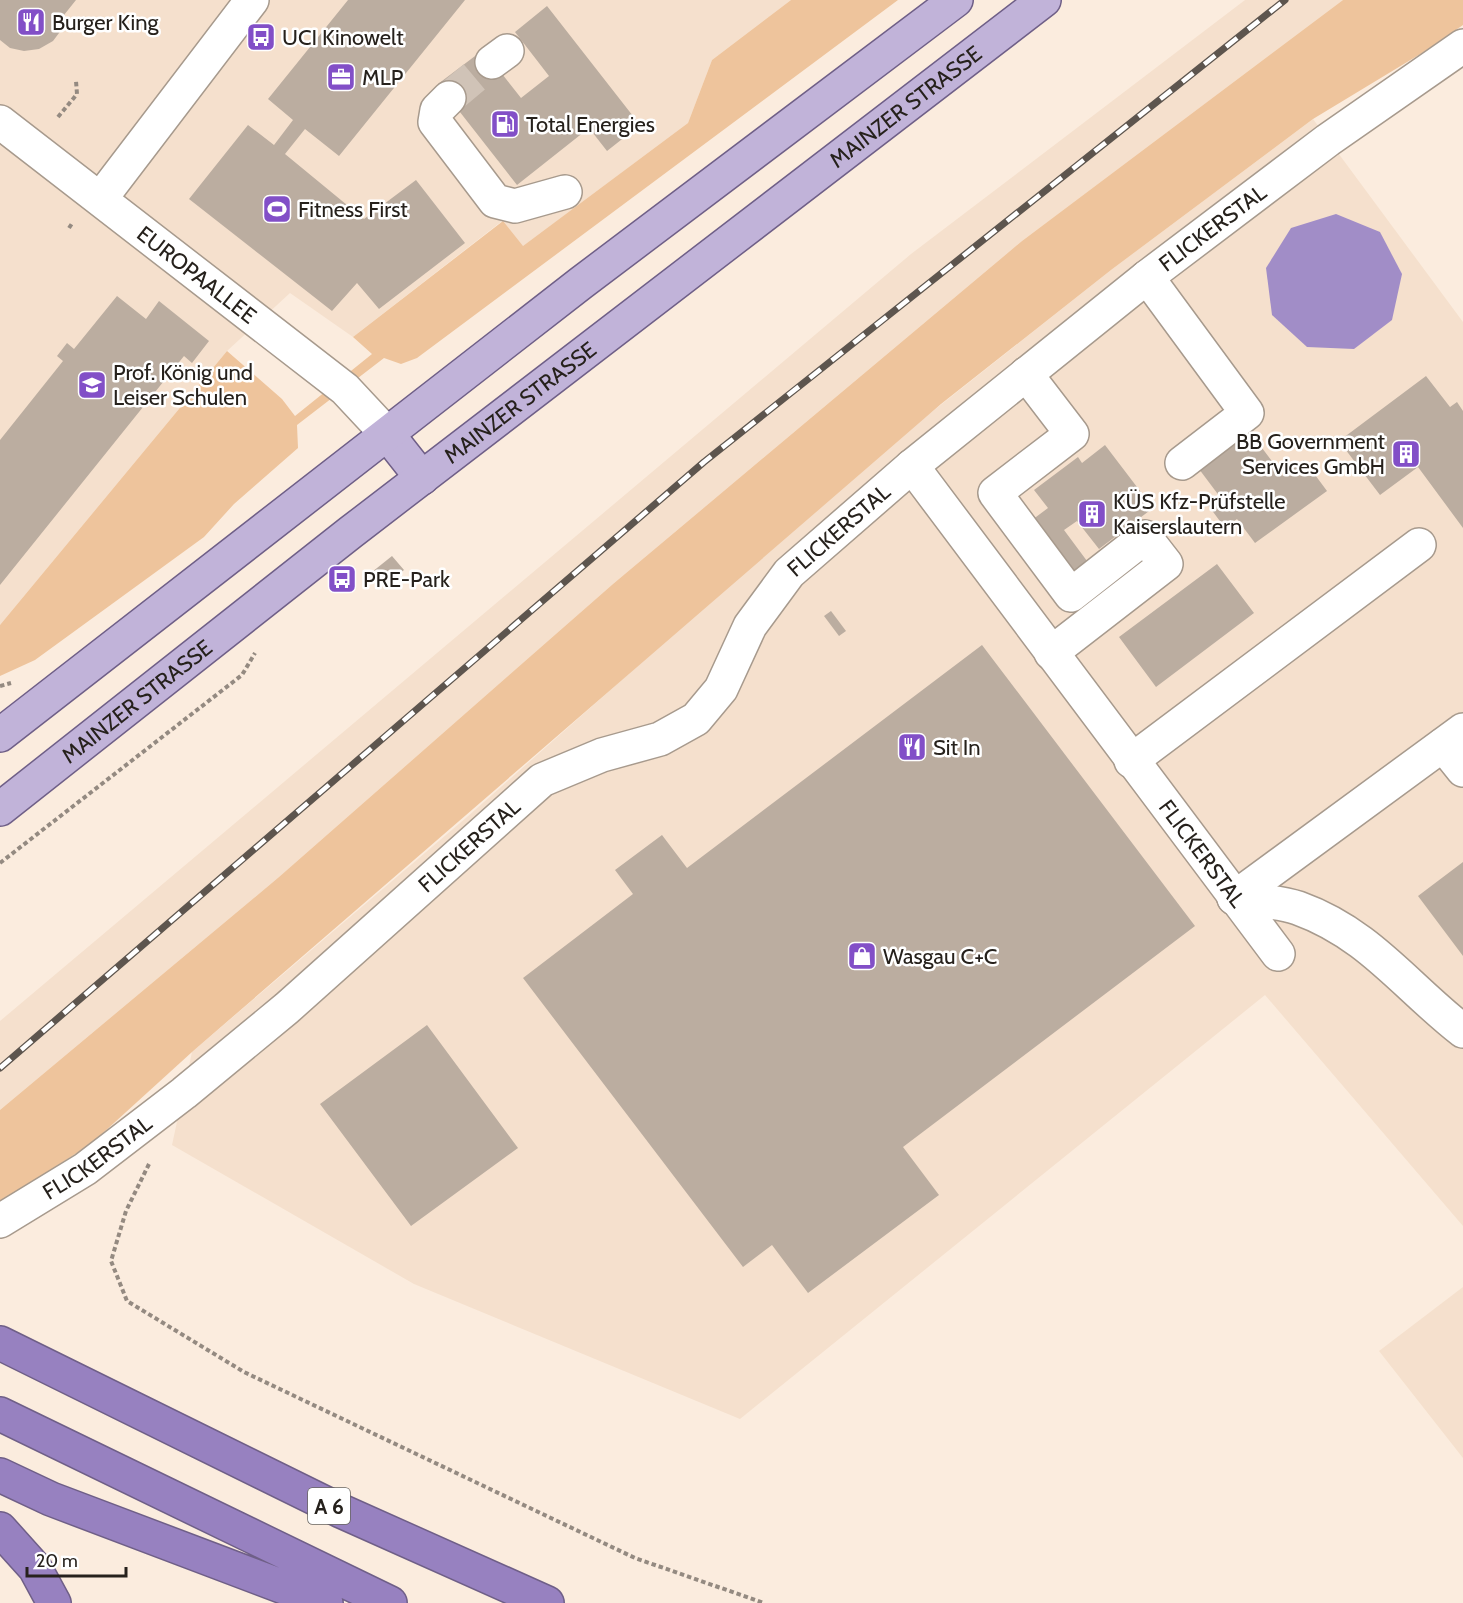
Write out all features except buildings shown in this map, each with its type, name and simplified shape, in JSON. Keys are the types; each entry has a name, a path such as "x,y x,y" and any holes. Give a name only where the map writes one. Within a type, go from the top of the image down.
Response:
{"highway":[{"name":"A 6","path":"0,1343 341,1511 547,1603"},
{"path":"0,1414 390,1603"},
{"path":"0,1476 51,1499 326,1603"},
{"path":"0,1528 35,1568 54,1603"}],"main road":[{"path":"0,735 14,714 388,435 581,284 820,106 956,0"},
{"name":"MAINZER STRASSE","path":"0,809 422,478 1044,0"},
{"path":"388,435 422,478"}],"street":[{"path":"101,198 252,0"},
{"name":"FLICKERSTAL","path":"0,1221 86,1169 184,1093 287,1008 542,780 602,755 660,739 696,719 720,690 750,626 789,573 912,466 1147,276 1328,140 1463,46"},
{"path":"449,98 437,110 435,122 495,201 514,206 565,192"},
{"name":"EUROPAALLEE","path":"0,122 345,389 388,435"},
{"path":"1147,276 1247,413 1182,463"},
{"path":"1026,374 1072,434 995,493 1071,595 1145,537 1166,564 1051,653"},
{"name":"FLICKERSTAL","path":"912,466 1131,761 1278,954"},
{"path":"1131,761 1419,544"},
{"path":"1234,898 1453,737 1463,770"},
{"path":"1234,898 1296,907 1342,927 1389,962 1437,1011 1463,1031"}],"path":[{"path":"261,37 273,47"},
{"path":"58,117 77,94 76,81"},
{"path":"69,228 73,222"},
{"path":"0,863 242,675 256,651"},
{"path":"152,1158 126,1211 111,1261 127,1301 244,1372 625,1553 764,1603"}],"shaded area":[{"path":"0,0 791,0 712,60 688,123 522,247 502,221 353,337 290,293 227,351 0,625"},
{"path":"791,0 898,0 417,358 401,364 384,358 297,425 298,448 234,504 204,537 35,660 0,676 0,625 227,351 282,399 295,416 372,354 353,337 503,221 523,246 688,123 712,60"},
{"path":"1245,0 1343,0 1022,241 613,584 279,877 0,1110 0,1021 911,254"},
{"path":"1343,0 1463,0 1463,25 1422,53 1313,119 1111,270 941,404 192,1052 92,1143 0,1203 0,1110 279,877 613,584 1022,241"},
{"path":"1313,119 1463,322 1463,1226 1265,995 740,1419 414,1284 172,1145 192,1052 467,817 861,468 1111,270"},
{"path":"1336,214 1380,232 1402,274 1392,320 1354,349 1307,347 1272,315 1266,268 1291,228"},
{"path":"1463,1287 1463,1458 1379,1351"}],"tunnel":[{"path":"449,98 492,62"}],"railway":[{"path":"0,1068 704,462 1285,0"}],"place":[{"name":"Burger King","path":"31,22"},
{"name":"UCI Kinowelt","path":"261,37"},
{"name":"MLP","path":"341,77"},
{"name":"Total Energies","path":"505,124"},
{"name":"Fitness First","path":"277,209"},
{"name":"Prof. König und Leiser Schulen","path":"92,385"},
{"name":"BB Government Services GmbH","path":"1406,454"},
{"name":"KÜS Kfz-Prüfstelle Kaiserslautern","path":"1092,514"},
{"name":"PRE-Park","path":"342,579"},
{"name":"Sit In","path":"912,747"},
{"name":"Wasgau C+C","path":"862,956"}]}
